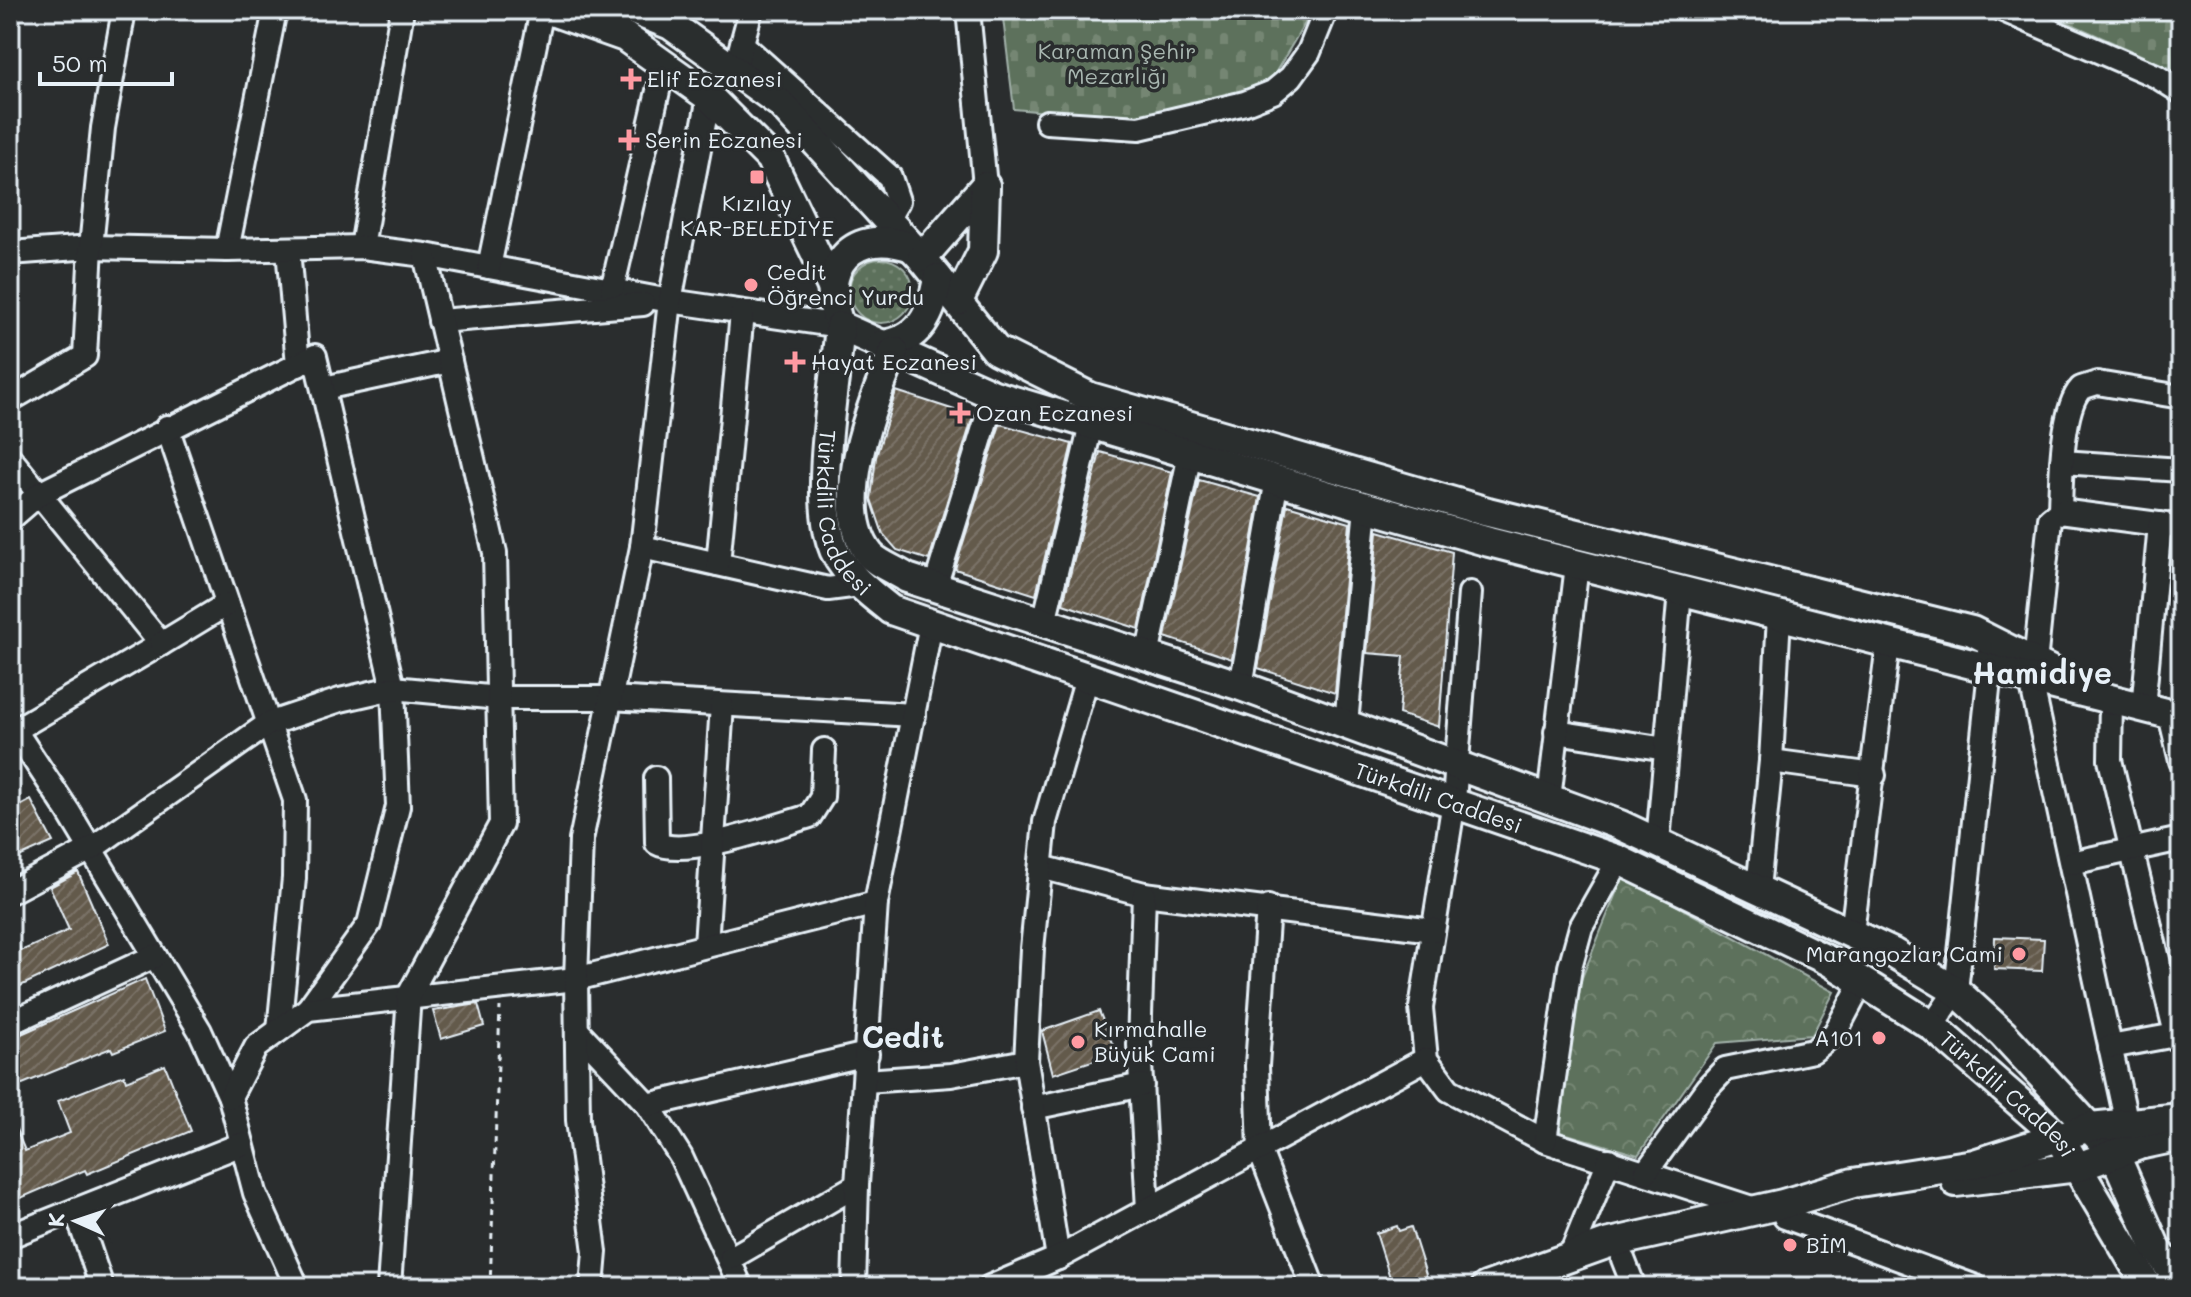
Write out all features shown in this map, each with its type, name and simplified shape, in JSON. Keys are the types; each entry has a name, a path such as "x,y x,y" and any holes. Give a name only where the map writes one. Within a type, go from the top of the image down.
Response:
{"main road":[{"path":"549,10 625,37 709,97 770,158 831,285 831,298 840,326 887,348 994,395 1366,507 1577,565 1990,670 2027,665"},
{"path":"633,10 738,57 925,261 996,350 1090,397 1488,512 1972,631 2027,665 2111,701 2165,713"},
{"path":"887,348 907,339 929,317 925,261 985,186"},
{"path":"958,301 983,251 985,186"},
{"path":"831,285 846,255 860,245 893,241 925,261"},
{"name":"Türkdili Caddesi","path":"840,326 824,502 831,544 859,585 891,610 1619,860 1829,961 1932,1026 2060,1138 2148,1287"},
{"name":"Türkdili Caddesi","path":"887,348 854,479 854,519 870,555 907,578 1241,686 1549,799 1658,842 1893,953 1956,991 2003,1034 2115,1155 2155,1246 2181,1285"},
{"path":"1542,1287 1772,1214 1853,1183 1974,1164 2090,1127 2181,1118"},
{"path":"1486,1287 1606,1244 1923,1186 2078,1167 2139,1145 2181,1136"}],"street":[{"path":"10,400 85,356 91,247 103,128 124,10"},
{"path":"227,250 275,10"},
{"path":"362,247 402,10"},
{"path":"489,267 542,10"},
{"path":"738,57 751,10"},
{"path":"968,10 985,186"},
{"path":"1047,122 1139,128 1245,103 1273,92 1291,77 1309,52 1326,10"},
{"path":"2003,10 2156,76 2181,92"},
{"path":"612,290 664,65"},
{"path":"592,1287 595,1252 578,1120 576,979 581,840 642,547 670,301 709,97"},
{"path":"10,253 91,247 227,250 362,247 425,255 742,313 840,326"},
{"path":"288,249 298,365"},
{"path":"389,1287 409,995 501,824 495,553 425,255"},
{"path":"440,321 670,301"},
{"path":"718,564 742,313"},
{"path":"10,519 39,494 167,427 315,356 393,688 398,806 369,924 308,1009 256,1047 230,1097"},
{"path":"324,388 450,361"},
{"path":"2060,511 2062,462 2073,400 2086,385 2097,383 2181,397"},
{"path":"935,587 994,395"},
{"path":"1044,622 1091,425"},
{"path":"167,427 295,800 294,878 279,1030"},
{"path":"1147,656 1190,454"},
{"path":"10,458 161,644"},
{"path":"2062,462 2181,470"},
{"path":"1241,686 1277,479"},
{"path":"1346,724 1366,507"},
{"path":"2127,1124 2027,665 2050,519 2060,511 2171,525 2165,713 2181,761"},
{"path":"642,547 828,589 859,585"},
{"path":"1549,799 1577,565"},
{"path":"1658,842 1680,591"},
{"path":"1470,593 1454,801 1421,1008 1426,1059 1449,1090 1545,1141 1772,1214 1976,1287"},
{"path":"227,604 11,729 91,849 200,1031 230,1097 255,1193 297,1287"},
{"path":"1758,889 1771,761 1779,616"},
{"path":"854,1287 857,1185 876,903 931,624"},
{"path":"1932,1026 1956,991 1990,670 1988,640"},
{"path":"1852,933 1888,644"},
{"path":"1047,1270 1026,1061 1045,822 1087,678"},
{"path":"10,892 91,849 268,724 340,700 393,688 499,698 610,698 914,715"},
{"path":"2110,1047 2179,1034 2110,760 2111,701"},
{"path":"706,945 722,705"},
{"path":"1556,732 1666,749"},
{"path":"656,778 657,843 672,847 713,842 810,816 822,797 824,750"},
{"path":"1771,761 1874,775"},
{"path":"2071,863 2181,839"},
{"path":"1545,1141 1570,967 1581,927 1619,860"},
{"path":"1041,867 1144,894 1268,907 1433,930"},
{"path":"1144,894 1142,1085 1148,1210"},
{"path":"308,1009 409,995 576,979 876,903"},
{"path":"1268,907 1257,1066 1260,1151 1313,1287"},
{"path":"10,1023 155,956"},
{"path":"1646,1172 1707,1088 1725,1069 1813,1051 1835,1033 1862,982"},
{"path":"577,1030 648,1105 681,1157 731,1258 741,1287"},
{"path":"648,1105 867,1054"},
{"path":"990,1287 1047,1270 1148,1210 1426,1059"},
{"path":"865,1081 951,1075 1026,1061"},
{"path":"1033,1108 1142,1085"},
{"path":"10,1236 242,1144"},
{"path":"1570,1257 1609,1160"},
{"path":"731,1258 857,1185"},
{"path":"76,1210 102,1287"},
{"path":"1623,1259 1634,1287"}],"path":[{"path":"490,1287 500,986"}],"green space":[{"name":"Karaman Şehir Mezarlığı","path":"1002,10 1313,10 1263,93 1125,119 1014,109"},
{"path":"2040,10 2181,10 2181,73"},
{"path":"881,259 899,265 907,273 913,291 907,309 899,317 881,323 863,317 855,309 849,291 855,273 863,265"},
{"path":"1623,876 1834,992 1812,1035 1717,1043 1638,1155 1560,1132 1577,990"}],"building":[{"path":"896,391 973,416 929,560 897,550 883,534 871,499 876,457"},
{"path":"1000,424 1072,444 1036,595 955,569"},
{"path":"1100,452 1172,472 1139,629 1063,604"},
{"path":"1199,480 1260,497 1232,659 1165,637"},
{"path":"1287,505 1350,523 1335,693 1258,668"},
{"path":"1378,531 1452,552 1439,727 1399,714 1404,656 1367,653"},
{"path":"31,800 53,842 10,861 10,811"},
{"path":"78,872 109,944 10,991 10,928 21,951 69,930 50,887"},
{"name":"Marangozlar Cami","path":"1995,937 2044,939 2042,971 1994,969"},
{"path":"145,979 165,1031 113,1052 111,1048 10,1089 10,1039"},
{"path":"478,1004 484,1026 441,1039 433,1011"},
{"name":"Kırmahalle Büyük Cami","path":"1099,1011 1116,1053 1053,1074 1042,1031"},
{"path":"165,1065 191,1131 87,1174 85,1170 14,1201 10,1190 10,1115 25,1151 70,1133 58,1101 124,1075 126,1081"},
{"path":"1397,1226 1399,1231 1411,1227 1430,1287 1393,1287 1376,1233"}],"place":[{"name":"Elif Eczanesi","path":"631,79"},
{"name":"Serin Eczanesi","path":"629,140"},
{"name":"Kızılay KAR-BELEDİYE","path":"757,177"},
{"name":"Cedit Öğrenci Yurdu","path":"751,285"},
{"name":"Hayat Eczanesi","path":"795,362"},
{"name":"Ozan Eczanesi","path":"960,413"},
{"name":"Marangozlar Cami","path":"2019,954"},
{"name":"A101","path":"1879,1038"},
{"name":"Kırmahalle Büyük Cami","path":"1078,1042"},
{"name":"BİM","path":"1790,1245"}],"district":[{"name":"Hamidiye","path":"2042,674"},
{"name":"Cedit","path":"903,1038"}]}
